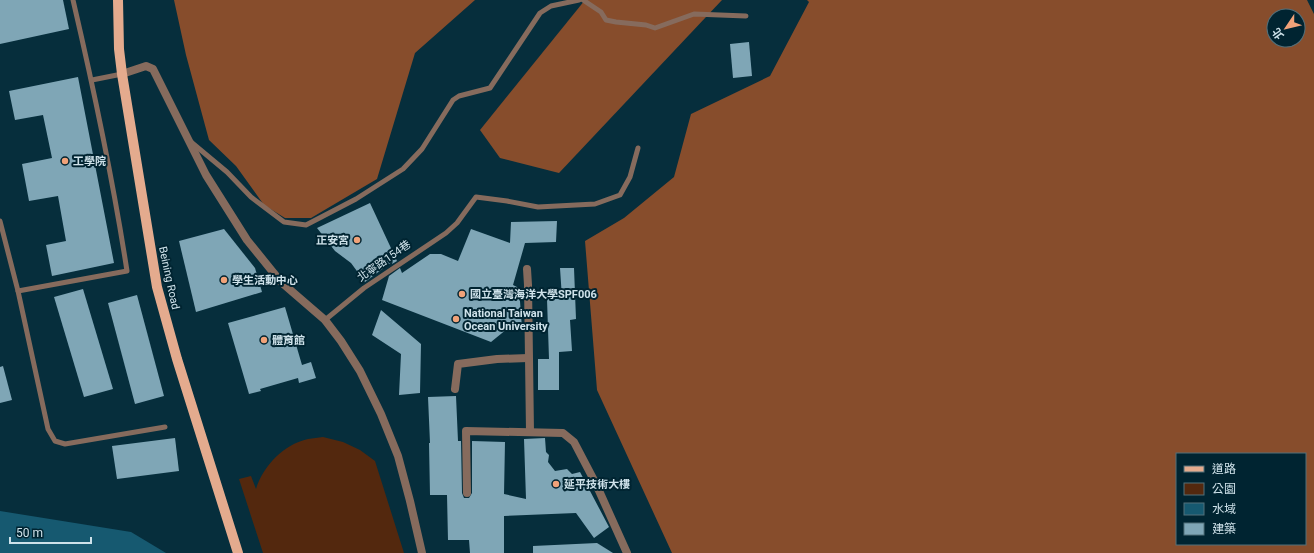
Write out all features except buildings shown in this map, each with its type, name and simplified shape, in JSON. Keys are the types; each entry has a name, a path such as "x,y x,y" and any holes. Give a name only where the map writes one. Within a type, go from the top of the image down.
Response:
{"main road":[{"name":"Beining Road","path":"118,0 119,49 122,74 157,287 177,359 238,553"}],"street":[{"path":"122,74 146,66 153,69 206,175 247,240 281,282 325,320 341,341 360,371 381,414 398,456 422,553"},
{"path":"527,269 530,432"},
{"path":"455,389 458,364 528,358"},
{"path":"467,493 466,431 563,433 574,442 596,484 628,553"}],"lane":[{"path":"18,291 127,271 116,202 92,80 73,0"},
{"path":"188,140 227,172 251,197 284,222 306,225 356,199 410,163 422,148 453,100 459,96 490,88 540,13 551,6 579,0"},
{"path":"583,0 601,12 606,20 646,25 655,28 694,14 746,16"},
{"path":"92,80 122,74"},
{"name":"北寧路154巷","path":"325,320 364,288 428,244 446,234 457,223 476,197 538,207 595,204 620,195 630,177 638,148"},
{"path":"0,222 18,291 48,430 55,441 65,444 165,426"}],"green space":[{"path":"323,437 343,442 360,450 375,461 404,553 263,553 239,479 251,476 256,489 259,480 269,464 283,451 299,442"}],"shaded area":[{"path":"174,0 475,0 415,53 377,179 311,218 285,218 264,205 236,166 209,140 186,55"},
{"path":"585,0 722,0 559,173 500,158 480,130"},
{"path":"807,0 1307,0 1314,14 1314,553 672,553 597,390 585,241 624,218 674,177 691,114 770,76 809,2"}],"water":[{"path":"0,511 131,532 166,553 0,553"}],"place":[{"name":"工學院","path":"65,161"},
{"name":"正安宮","path":"357,240"},
{"name":"學生活動中心","path":"224,280"},
{"name":"國立臺灣海洋大學SPF006","path":"462,294"},
{"name":"National Taiwan Ocean University","path":"456,319"},
{"name":"體育館","path":"264,340"},
{"name":"延平技術大樓","path":"556,484"}]}
